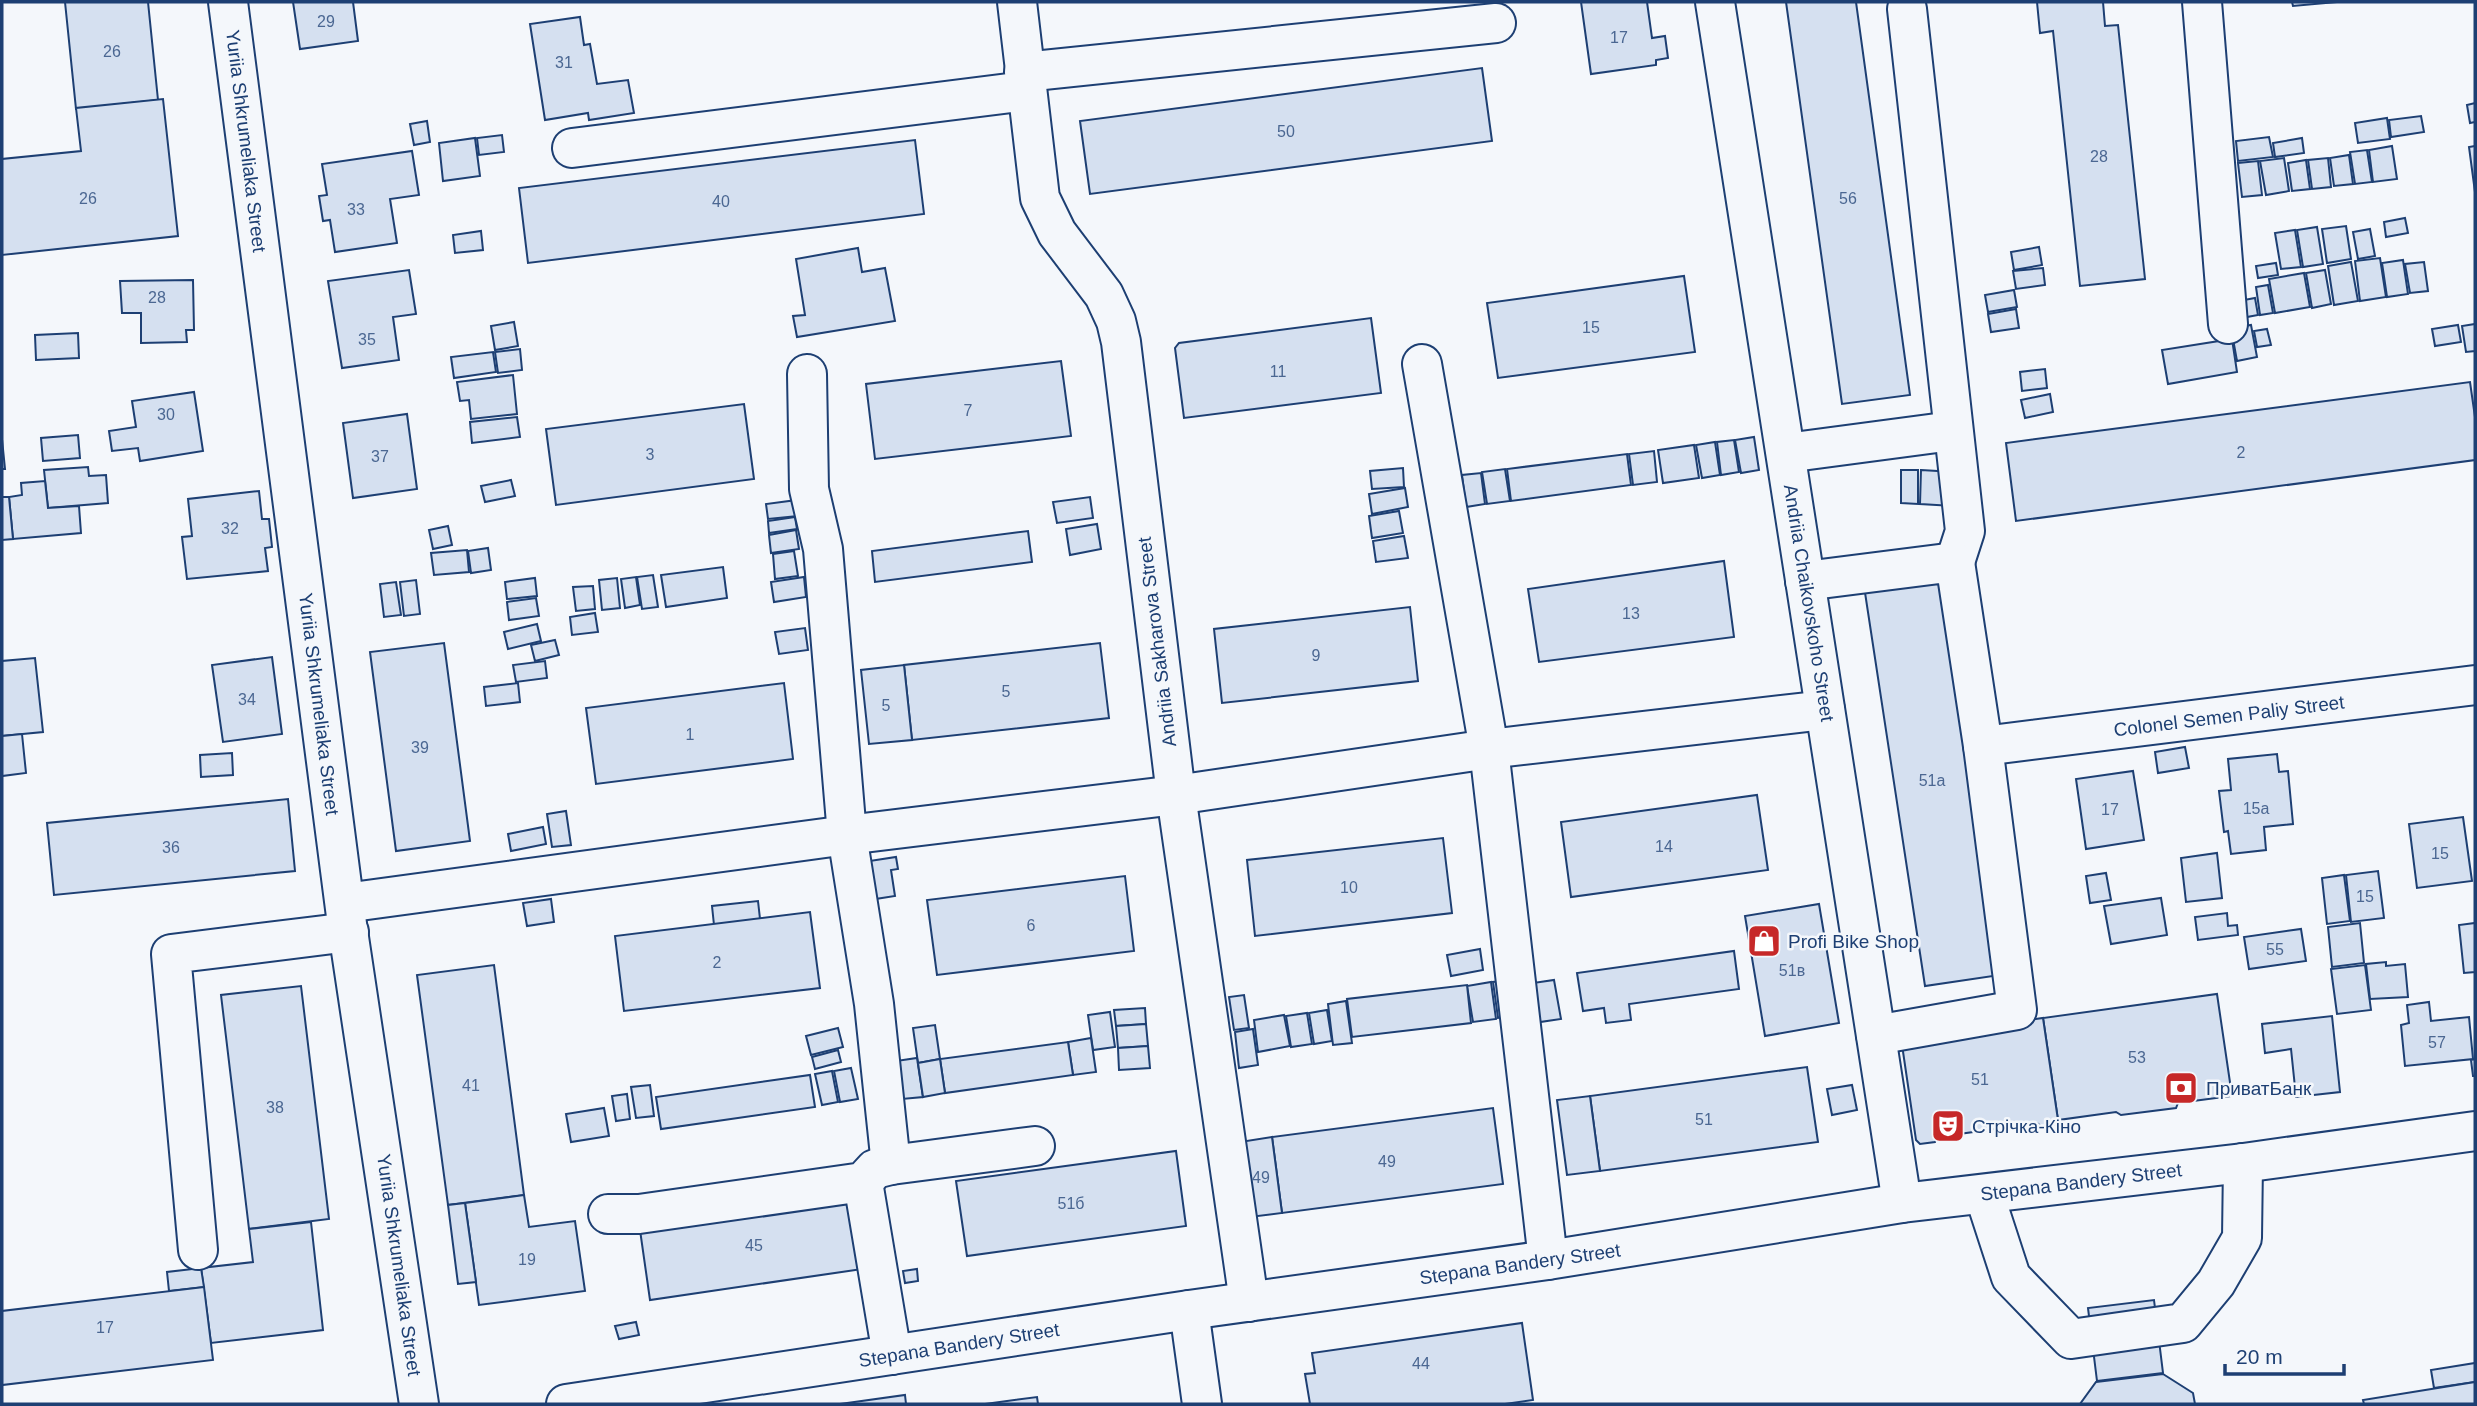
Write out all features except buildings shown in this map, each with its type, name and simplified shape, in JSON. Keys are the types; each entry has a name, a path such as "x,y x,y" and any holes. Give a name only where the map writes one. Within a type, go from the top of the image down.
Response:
{"street":[{"name":"Yuriia Shkrumeliaka Street","path":"228,2 347,917 419,1404"},
{"name":"Andriia Sakharova Street","path":"1017,2 1036,174 1043,208 1057,233 1104,295 1116,321 1176,795 1249,1302"},
{"name":"Andriia Chaikovskoho Street","path":"1715,2 1902,1203"},
{"path":"2202,2 2228,324"},
{"path":"1876,1035 2017,1010 1983,746 1955,562 1965,531 1906,9"},
{"path":"572,148 1025,82 1496,23"},
{"path":"1422,364 1489,749 1548,1261"},
{"path":"807,374 809,489 822,549 848,835 874,1004 877,1174 892,1355"},
{"path":"1786,453 1952,431"},
{"path":"1805,582 1955,562"},
{"name":"Colonel Semen Paliy Street","path":"1983,746 2475,685"},
{"path":"198,1250 171,954 347,917 848,835 1176,795 1489,749 1825,710"},
{"name":"Stepana Bandery Street","path":"566,1404 729,1392 892,1355 1189,1310 1548,1261 1902,1203 2244,1163 2475,1131"},
{"path":"608,1214 639,1213 1035,1146"},
{"path":"1984,1194 2011,1277 2071,1339 2183,1323 2216,1283 2242,1238 2244,1163"},
{"path":"1189,1310 1202,1404"}],"place":[{"name":"Profi Bike Shop","path":"1764,941"},
{"name":"ПриватБанк","path":"2181,1088"},
{"name":"Стрічка-Кіно","path":"1948,1126"}]}
